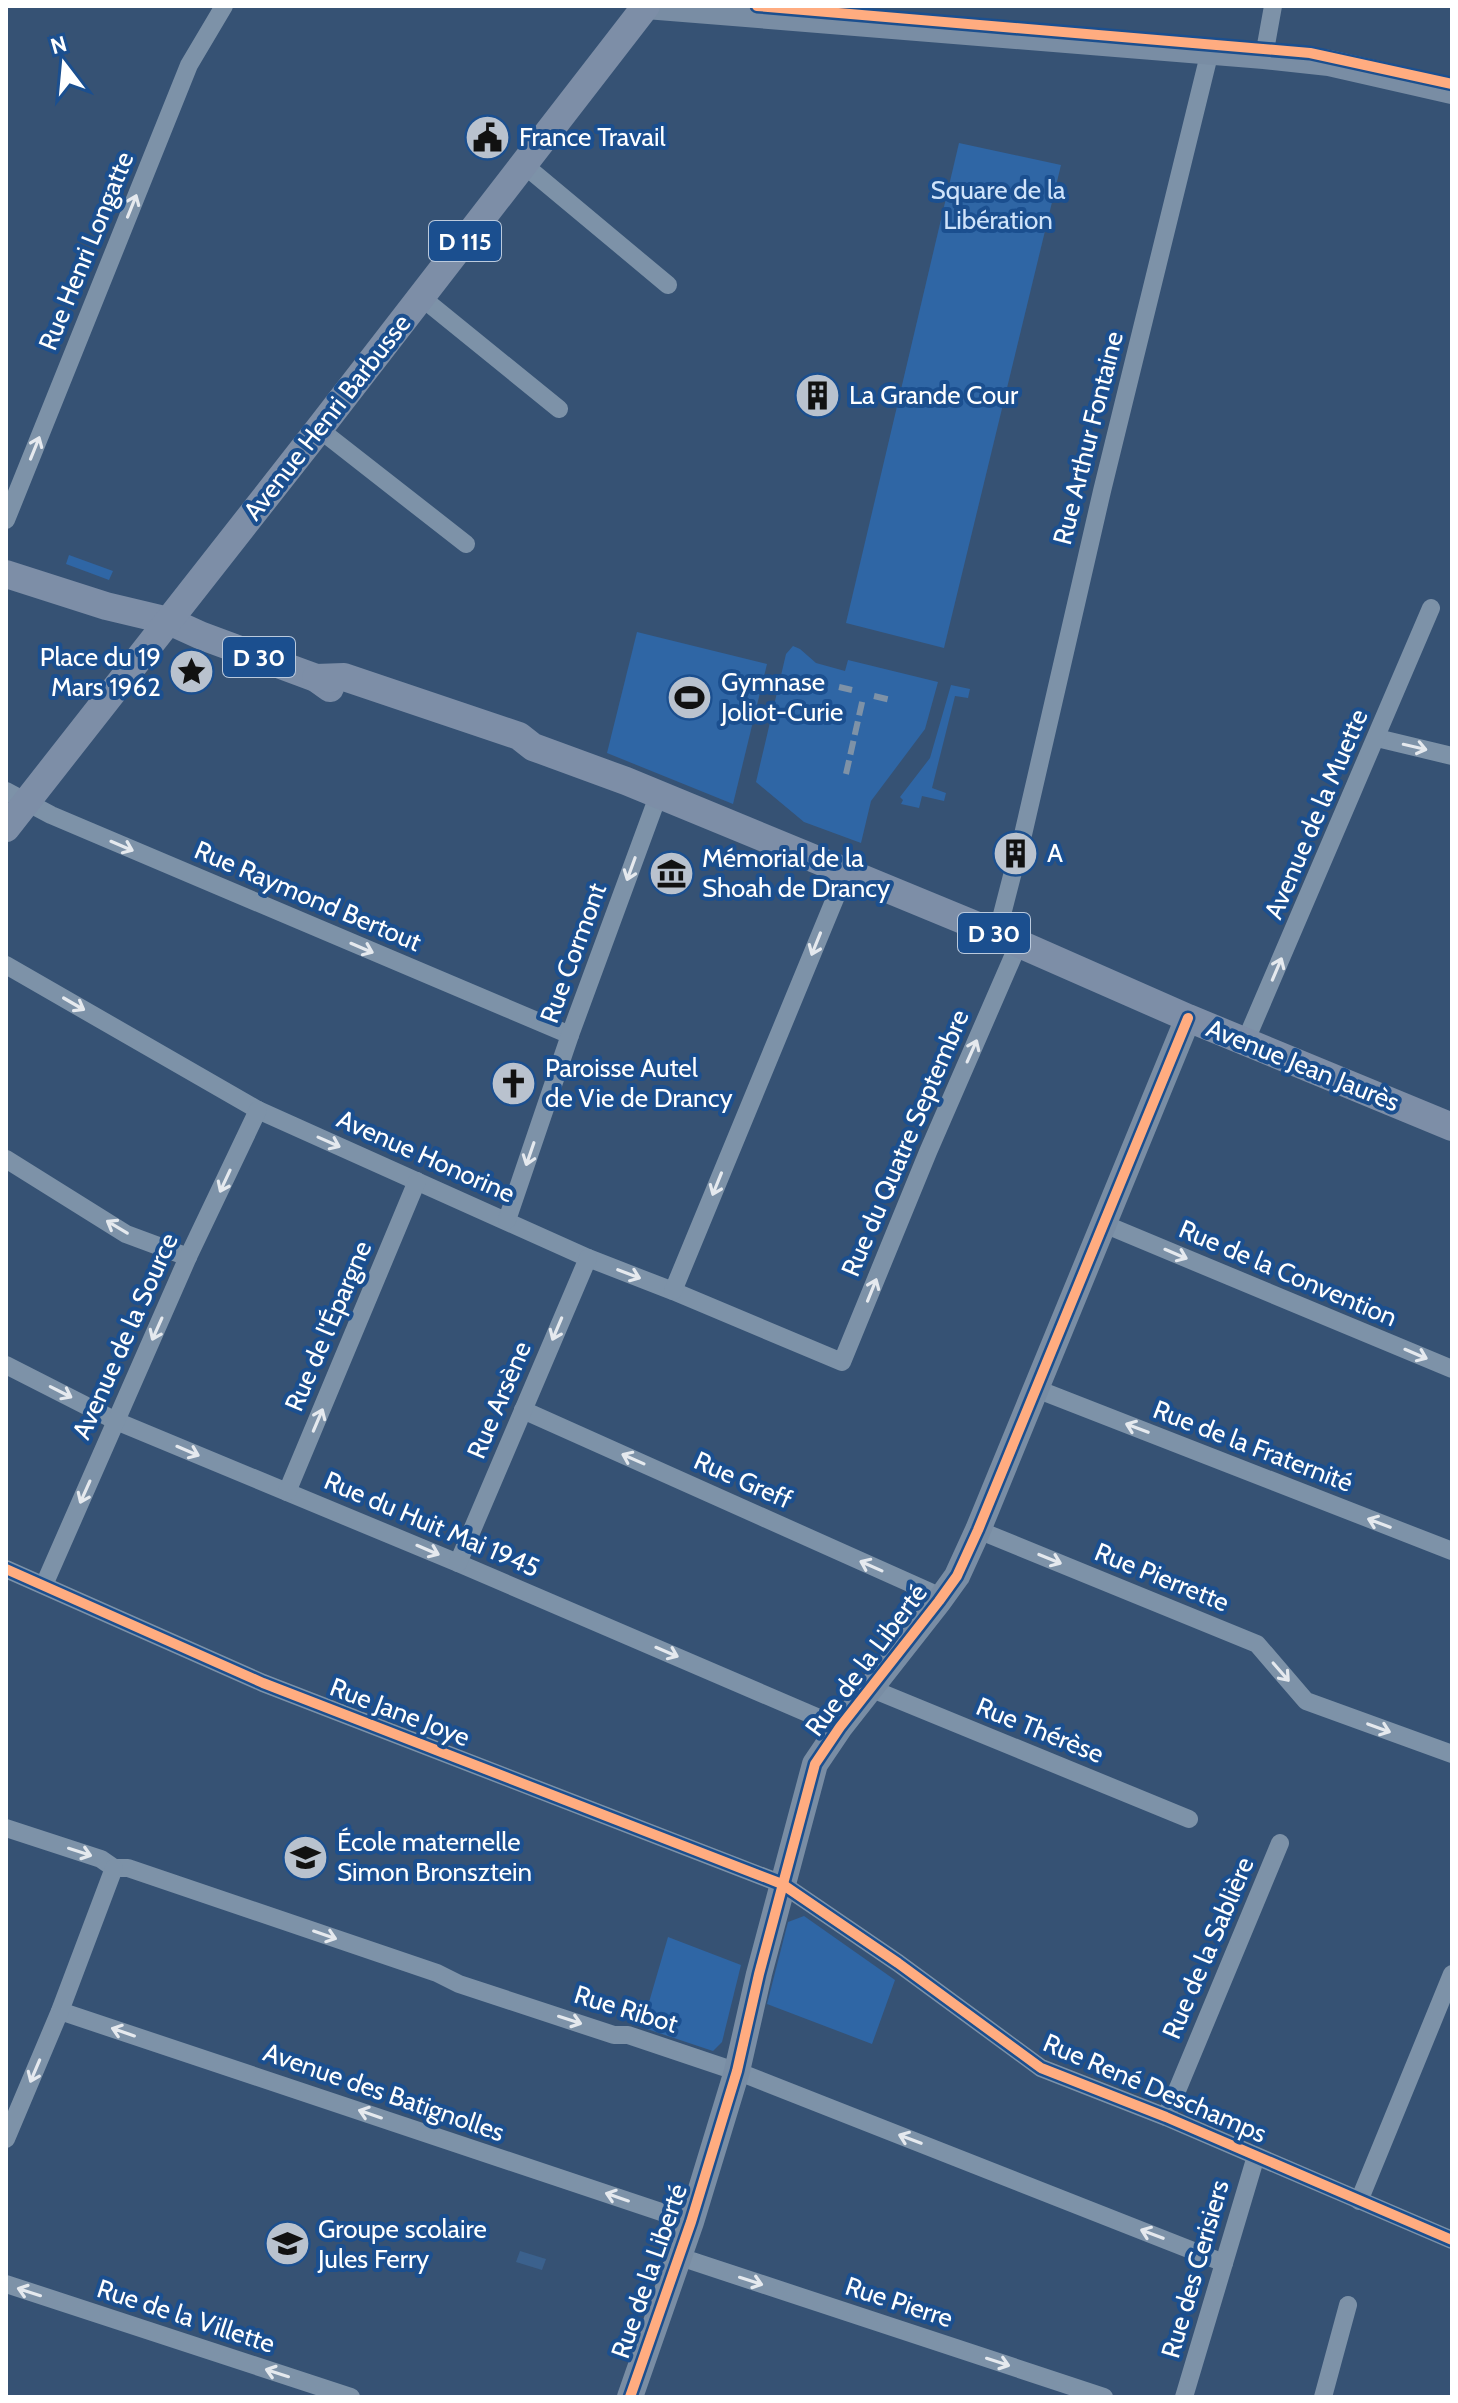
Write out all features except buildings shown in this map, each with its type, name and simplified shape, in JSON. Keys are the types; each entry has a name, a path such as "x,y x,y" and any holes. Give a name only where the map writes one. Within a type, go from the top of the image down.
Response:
{"main road":[{"name":"Avenue Henri Barbusse","path":"6,828 16,797 169,621 646,6"},
{"name":"D 30","path":"6,574 106,606 169,621"},
{"name":"Avenue Jean Jaurès","path":"169,621 316,678 335,692 509,746 533,747 658,796 1008,939 1188,1018 1452,1127"}],"street":[{"name":"Rue Henri Longatte","path":"6,520 189,65 224,6"},
{"path":"646,6 1264,56 1329,63 1452,91"},
{"path":"1264,56 1273,6"},
{"name":"Rue Arthur Fontaine","path":"1022,839 1102,491 1210,51"},
{"path":"523,164 668,285"},
{"path":"421,297 559,409"},
{"path":"319,429 466,544"},
{"name":"Avenue de la Muette","path":"1246,1040 1431,608"},
{"path":"1377,738 1452,756"},
{"name":"Rue Cormont","path":"507,1220 570,1035 658,796"},
{"name":"Rue Raymond Bertout","path":"16,797 570,1035"},
{"path":"1008,939 1014,868"},
{"path":"673,1291 846,872"},
{"name":"Rue du Quatre Septembre","path":"842,1362 928,1152 1008,939"},
{"name":"Avenue Honorine","path":"6,965 258,1110 588,1258 842,1362"},
{"name":"Rue de la Liberté","path":"630,2397 691,2222 737,2071 782,1884 815,1764 957,1576 1188,1018"},
{"name":"Avenue de la Source","path":"44,1585 188,1257 258,1110"},
{"path":"6,1159 126,1234 188,1257"},
{"name":"Rue de l'Épargne","path":"287,1492 417,1181"},
{"name":"Rue de la Convention","path":"1104,1224 1452,1369"},
{"name":"Rue Arsène","path":"458,1563 588,1258"},
{"name":"Rue du Huit Mai 1945","path":"6,1365 116,1421 840,1727"},
{"name":"Rue de la Fraternité","path":"1034,1388 1452,1551"},
{"name":"Rue Greff","path":"523,1410 930,1592 939,1601"},
{"name":"Rue Pierrette","path":"978,1530 1257,1644 1306,1701 1452,1754"},
{"name":"Rue Jane Joye","path":"6,1569 263,1683 782,1884"},
{"name":"Rue Thérèse","path":"872,1689 1189,1819"},
{"name":"Rue Ribot","path":"6,1828 101,1859 114,1868 128,1868 437,1973 459,1984 737,2071 1224,2263"},
{"name":"Rue de la Sablière","path":"1166,2117 1280,1843"},
{"path":"6,2139 60,2011 114,1868"},
{"name":"Rue René Deschamps","path":"782,1884 898,1963 1041,2068 1166,2117 1452,2240"},
{"path":"1359,2201 1444,2015 1452,1974"},
{"name":"Avenue des Batignolles","path":"60,2011 691,2222"},
{"name":"Rue des Cerisiers","path":"1184,2397 1256,2156"},
{"name":"Rue Pierre","path":"677,2256 1104,2397"},
{"name":"Rue de la Villette","path":"6,2284 351,2397"},
{"path":"1323,2397 1348,2305"}],"green space":[{"name":"Square de la Libération","path":"959,143 1061,165 944,648 846,623"},
{"path":"69,555 113,571 109,580 66,564"},
{"name":"Gymnase Joliot-Curie","path":"637,632 767,664 733,804 607,753"},
{"path":"793,646 816,663 845,671 848,660 938,682 925,729 871,801 861,843 804,822 756,782 786,654"},
{"path":"951,685 970,689 968,698 955,696 932,788 946,793 944,801 922,796 919,808 901,804 903,800 900,797 930,758"},
{"path":"804,1916 895,1980 872,2044 767,2004 788,1922"},
{"path":"668,1937 741,1965 722,2042 713,2051 647,2029 645,2016"}],"shaded area":[{"path":"520,2251 546,2259 542,2270 516,2262"}],"tunnel":[{"path":"1014,868 1022,839"}],"railway":[{"path":"839,687 852,690"},
{"path":"874,696 891,700"},
{"path":"846,774 863,698"}],"cycle path":[{"path":"757,6 1310,53 1452,84"},
{"path":"630,2397 691,2222 737,2071 759,1974 815,1764 957,1576 1188,1018"},
{"path":"6,1569 263,1683 782,1884 898,1963 1041,2068 1166,2117 1452,2240"}],"place":[{"name":"France Travail","path":"488,137"},
{"name":"La Grande Cour","path":"818,395"},
{"name":"Place du 19 Mars 1962","path":"192,672"},
{"name":"Gymnase Joliot-Curie","path":"690,697"},
{"name":"A","path":"1016,853"},
{"name":"Mémorial de la Shoah de Drancy","path":"671,873"},
{"name":"Paroisse Autel de Vie de Drancy","path":"514,1083"},
{"name":"École maternelle Simon Bronsztein","path":"306,1857"},
{"name":"Groupe scolaire Jules Ferry","path":"287,2244"}]}
